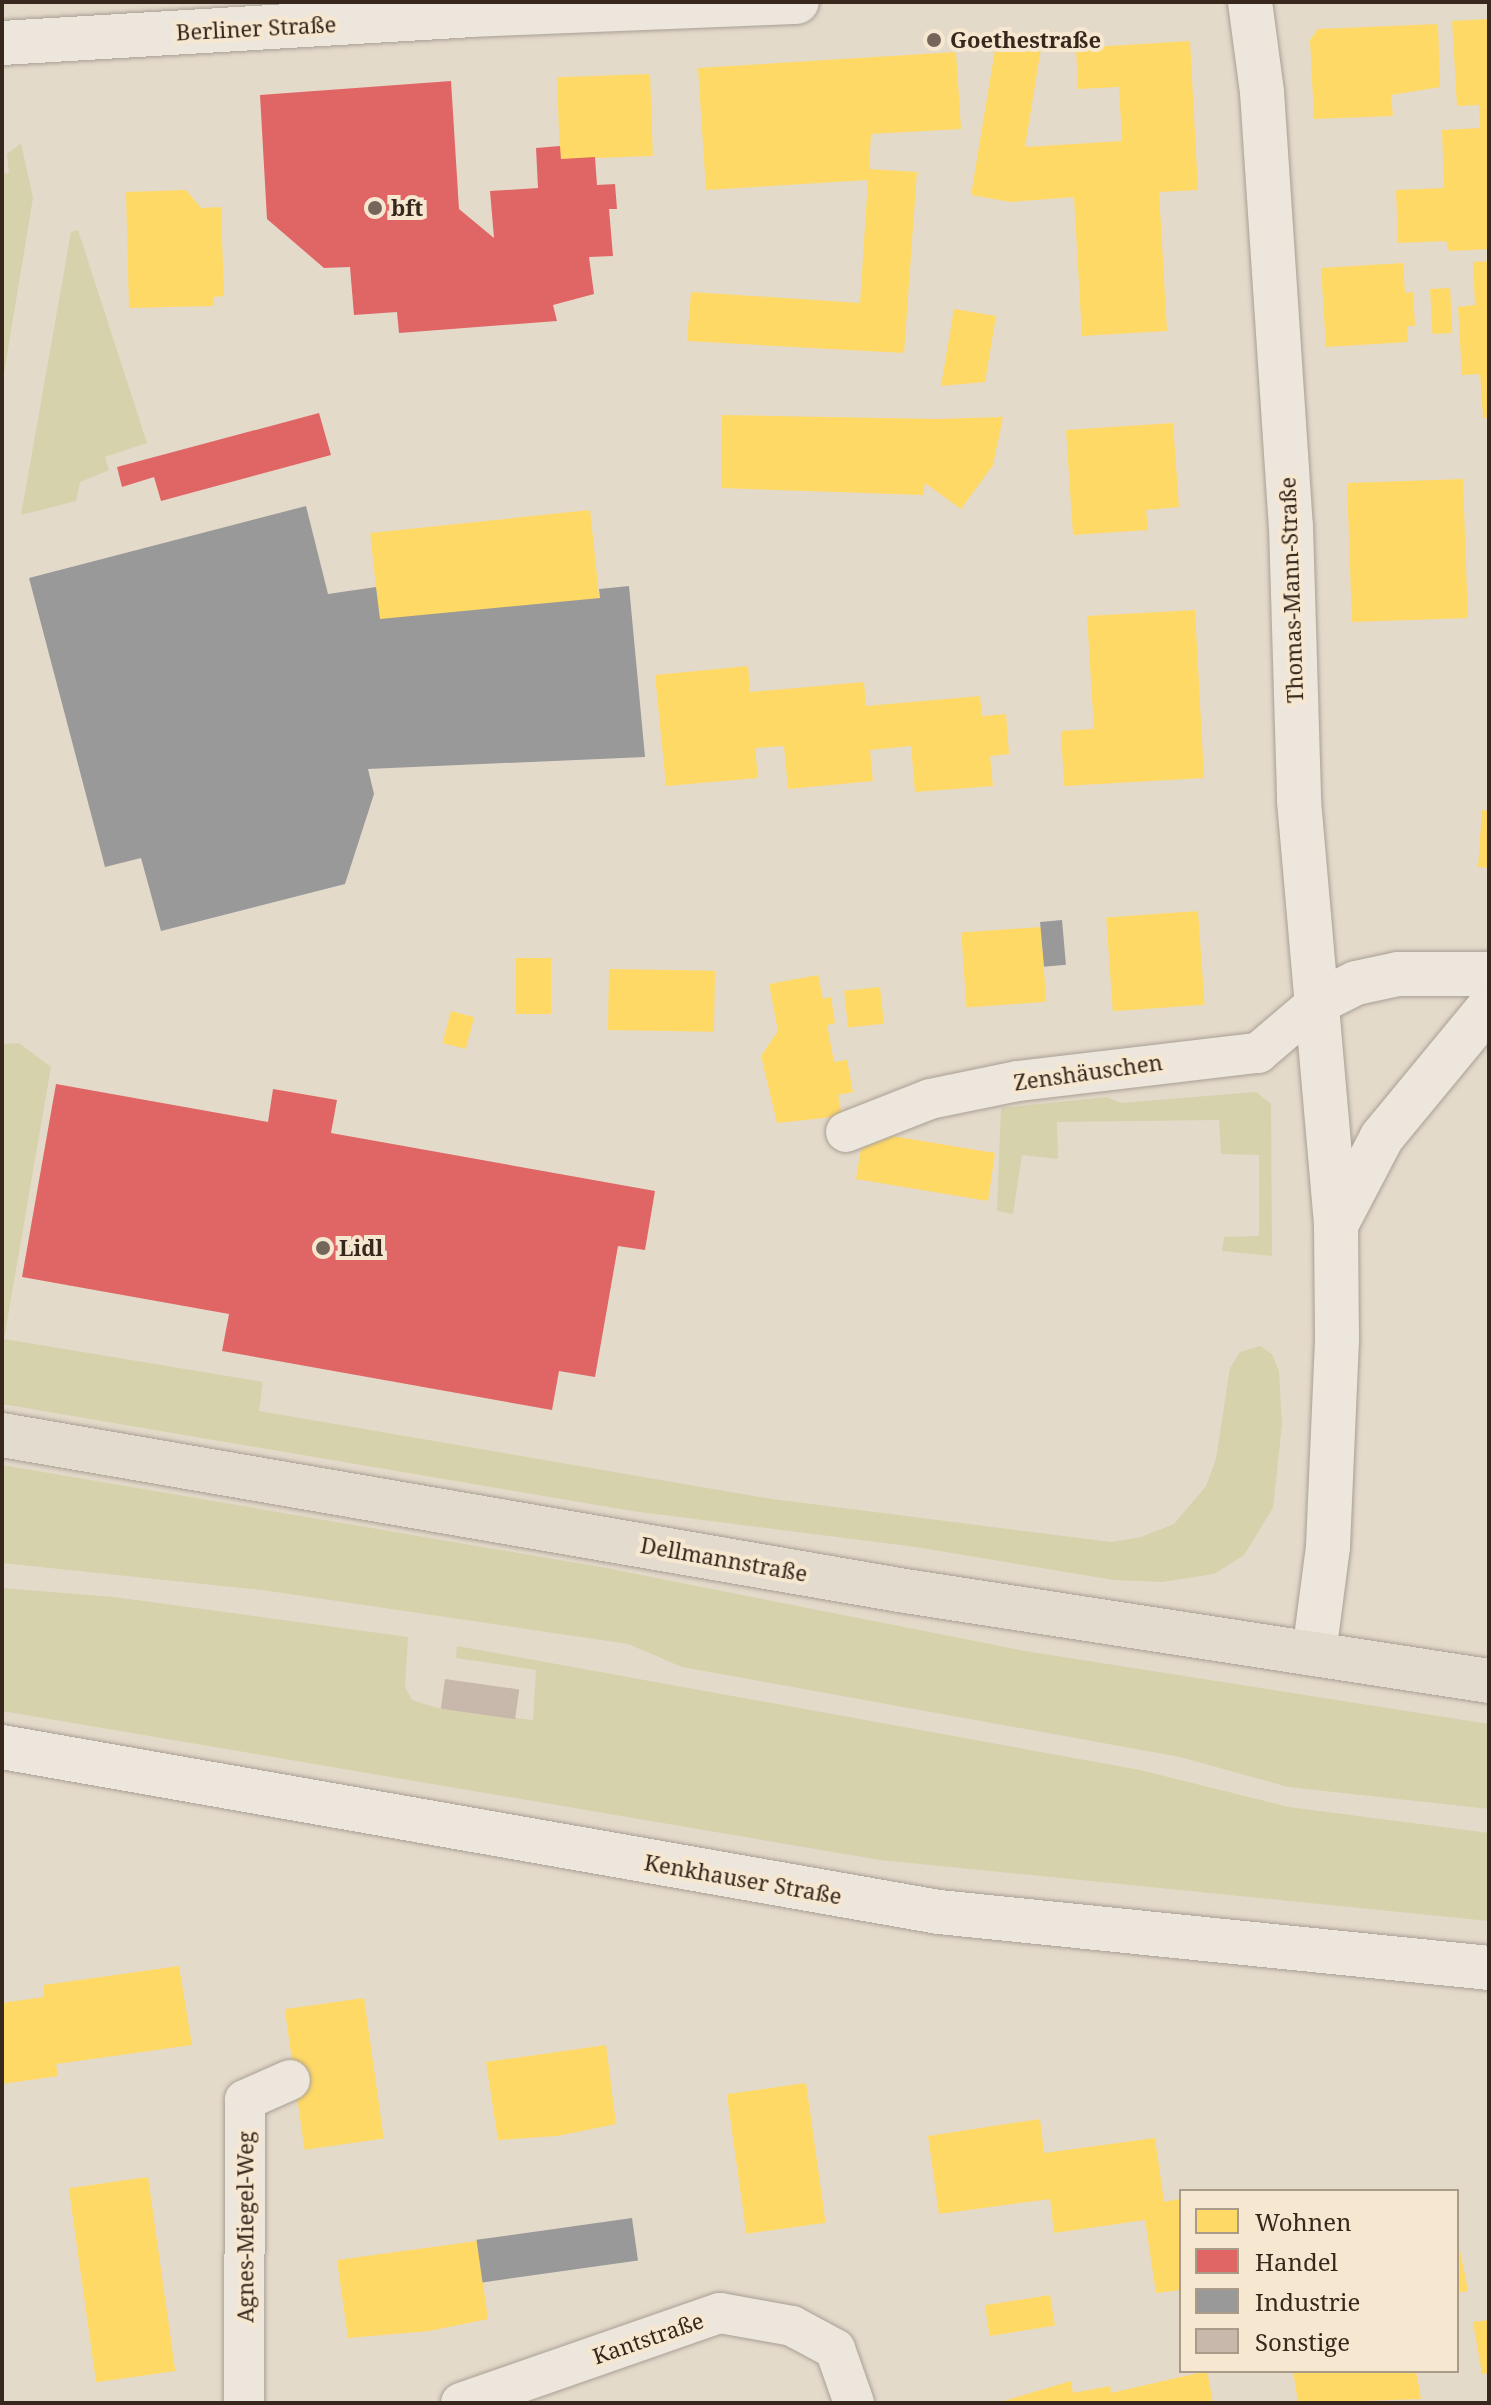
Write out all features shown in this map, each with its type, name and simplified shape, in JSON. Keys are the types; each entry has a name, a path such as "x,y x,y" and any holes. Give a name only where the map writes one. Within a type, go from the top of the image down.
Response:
{"main road":[{"name":"Berliner Straße","path":"2,43 472,8 797,2"},
{"name":"Thomas-Mann-Straße","path":"1250,2 1262,92 1291,526 1299,801 1336,1225 1337,1340 1328,1547 1314,1654"},
{"path":"1318,1002 1356,983 1398,974 1489,974"},
{"path":"1336,1225 1382,1137 1489,1007"},
{"name":"Dellmannstraße","path":"2,1435 899,1590 1489,1681"},
{"name":"Kenkhauser Straße","path":"2,1747 939,1912 1489,1968"}],"street":[{"name":"Zenshäuschen","path":"846,1132 930,1099 1018,1081 1258,1053 1318,1002"},
{"name":"Agnes-Miegel-Weg","path":"244,2403 245,2100 290,2080"},
{"name":"Kantstraße","path":"461,2403 720,2313 792,2326 835,2349 854,2403"}],"shaded area":[{"path":"21,143 33,198 2,385 2,174 9,173 7,154"},
{"path":"78,230 147,443 105,457 109,470 80,482 76,501 21,515 71,232"},
{"path":"19,1043 51,1067 4,1339 263,1382 259,1411 772,1499 1111,1542 1141,1537 1174,1524 1206,1486 1216,1459 1230,1368 1240,1352 1260,1346 1272,1354 1279,1371 1282,1425 1273,1508 1244,1555 1214,1574 1162,1582 1114,1580 916,1547 632,1511 2,1404 2,1044"},
{"path":"1256,1092 1271,1104 1272,1256 1222,1251 1224,1237 1259,1236 1259,1155 1221,1154 1219,1120 1057,1122 1058,1159 1022,1155 1013,1214 997,1211 1001,1108 1107,1097 1121,1103"},
{"path":"2,1465 606,1568 1025,1651 1489,1724 1489,1809 1288,1787 1180,1757 682,1667 628,1644 262,1590 2,1563"},
{"path":"2,1588 114,1597 408,1637 405,1687 412,1700 441,1709 533,1720 536,1670 456,1658 457,1646 1140,1770 1289,1807 1489,1833 1489,1921 880,1860 2,1711"}],"building: Wohnen":[{"path":"1489,19 1489,249 1449,251 1446,241 1398,243 1396,190 1444,188 1442,130 1480,128 1479,105 1457,106 1452,21"},
{"path":"1438,24 1440,87 1391,95 1393,116 1314,119 1310,40 1318,29"},
{"path":"1190,41 1198,190 1159,192 1167,331 1082,336 1074,197 1011,202 971,195 995,50 1041,48 1025,147 1122,141 1119,87 1078,89 1076,48"},
{"path":"956,52 961,129 871,134 869,169 917,172 904,353 687,341 691,292 860,303 868,180 706,190 698,68"},
{"path":"650,74 653,156 560,159 557,77"},
{"path":"186,190 201,208 221,207 224,296 214,297 214,306 129,308 126,192"},
{"path":"1489,261 1489,418 1483,418 1480,374 1462,375 1458,307 1475,305 1473,262"},
{"path":"1403,263 1405,293 1413,292 1415,326 1407,326 1408,342 1326,347 1321,268"},
{"path":"1450,288 1452,333 1432,334 1430,289"},
{"path":"954,309 996,316 985,382 941,386"},
{"path":"722,415 935,419 1003,417 993,465 961,509 925,483 923,495 721,488"},
{"path":"1173,423 1179,507 1146,510 1148,530 1073,535 1066,430"},
{"path":"1463,479 1468,618 1352,622 1347,483"},
{"path":"590,510 599,599 380,622 370,533"},
{"path":"1195,610 1204,778 1064,786 1061,731 1094,729 1087,616"},
{"path":"748,666 750,692 864,682 866,706 980,696 982,716 1006,714 1009,754 990,756 993,786 915,792 911,746 870,750 873,781 788,789 784,746 755,748 758,778 666,786 655,675"},
{"path":"1482,810 1489,811 1489,868 1478,867"},
{"path":"1198,911 1205,1005 1113,1011 1106,917"},
{"path":"1041,927 1046,1002 966,1007 961,933"},
{"path":"516,958 551,958 551,1014 516,1014"},
{"path":"609,969 715,971 714,1032 608,1030"},
{"path":"818,975 823,999 831,997 835,1023 827,1025 834,1062 847,1060 853,1092 838,1095 842,1116 777,1123 761,1056 778,1031 769,984"},
{"path":"880,987 884,1024 848,1028 844,991"},
{"path":"451,1011 474,1017 466,1049 442,1043"},
{"path":"892,1136 995,1153 988,1201 856,1179 861,1149"},
{"path":"179,1966 192,2045 56,2064 58,2076 2,2084 2,2003 44,1997 44,1985"},
{"path":"364,1998 384,2139 305,2150 285,2009"},
{"path":"606,2045 616,2124 557,2136 498,2140 486,2062"},
{"path":"806,2083 826,2223 746,2234 727,2094"},
{"path":"1040,2119 1044,2153 1155,2138 1164,2202 1179,2199 1179,2290 1156,2293 1145,2220 1054,2233 1050,2199 939,2214 928,2136"},
{"path":"148,2177 175,2371 96,2382 69,2188"},
{"path":"477,2241 488,2319 429,2331 348,2338 337,2260"},
{"path":"1459,2245 1468,2291 1459,2293"},
{"path":"1050,2295 1055,2326 990,2336 985,2305"},
{"path":"1489,2320 1489,2373 1482,2374 1473,2322"},
{"path":"1207,2373 1213,2403 997,2403 1071,2381 1073,2393 1110,2386 1111,2393"},
{"path":"1293,2373 1416,2373 1421,2399 1298,2403"}],"building: Handel":[{"path":"451,81 459,209 494,238 490,191 538,188 536,148 560,146 561,159 595,157 597,185 615,184 617,209 609,209 613,256 589,257 594,294 553,305 557,321 399,333 397,312 354,315 350,267 324,268 267,219 260,95"},
{"path":"319,413 331,455 161,501 154,477 122,487 117,467"},
{"name":"Lidl","path":"56,1084 268,1122 273,1089 337,1100 331,1133 655,1191 645,1250 618,1246 595,1377 559,1371 552,1410 222,1351 229,1314 22,1277"}],"building: Industrie":[{"path":"306,506 328,594 376,587 380,619 600,598 599,589 629,586 645,757 368,769 374,794 345,884 161,931 141,858 105,867 29,578"},
{"path":"1062,920 1066,965 1044,967 1040,922"},
{"path":"632,2218 638,2261 483,2282 477,2240"}],"building: Sonstige":[{"path":"445,1679 519,1689 515,1719 441,1709"}],"place":[{"name":"Goethestraße","path":"934,40"},
{"name":"bft","path":"375,208"},
{"name":"Lidl","path":"323,1248"}]}
